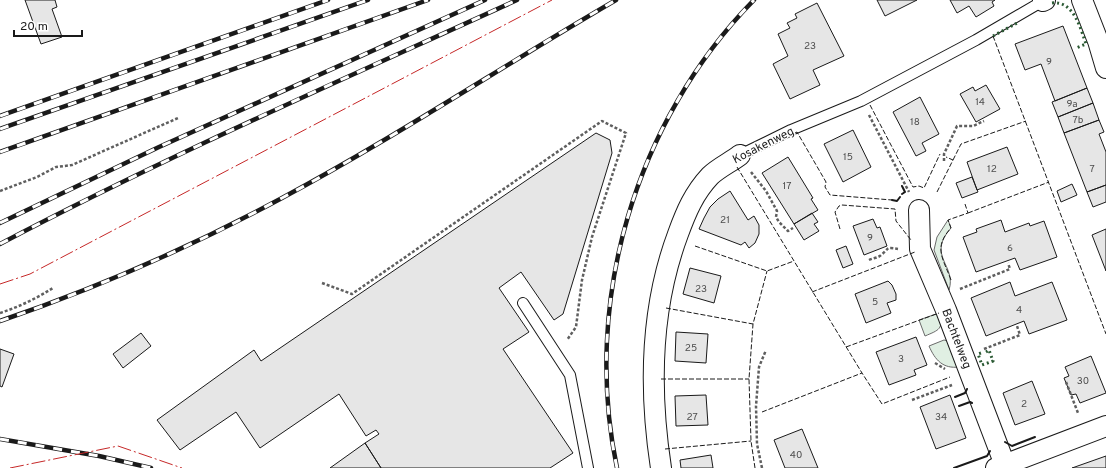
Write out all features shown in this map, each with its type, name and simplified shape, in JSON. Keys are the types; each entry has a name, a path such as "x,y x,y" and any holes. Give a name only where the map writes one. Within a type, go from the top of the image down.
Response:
{"street":[{"path":"1082,0 1098,41 1106,68"},
{"name":"Kosakenweg","path":"661,468 657,443 653,380 657,314 670,256 690,204 711,176 744,161"},
{"name":"Bachtelweg","path":"919,210 920,249 946,310 1000,466"},
{"path":"1000,466 1106,426"}],"lane":[{"name":"Kosakenweg","path":"744,161 791,130 861,101 976,40 1044,1"},
{"path":"524,303 570,375 588,468"}],"path":[{"path":"861,101 908,190"},
{"path":"0,191 37,177 56,167 72,165 178,118"},
{"path":"322,283 352,294 602,121 626,132 592,237 582,280 576,327 557,355"},
{"path":"944,161 944,154 957,126 974,126 984,121"},
{"path":"744,161 777,210 776,217 779,222 788,231 793,228"},
{"path":"869,260 880,256 886,249 901,249"},
{"path":"960,289 1010,269 1008,263"},
{"path":"0,313 42,295 53,288"},
{"path":"983,350 1020,336 1016,326"},
{"path":"762,468 757,444 756,406 759,367 766,350"},
{"path":"1066,382 1078,411"},
{"path":"912,400 957,383"}],"green space":[{"path":"948,220 951,228 944,238 941,246 941,253 949,274 949,290 934,250 937,237"},
{"path":"939,313 941,322 939,328 925,336 919,320"},
{"path":"944,340 948,341 959,367 948,367 944,365 931,351 929,346"}],"building":[{"path":"25,0 55,0 57,7 52,9 62,37 41,44"},
{"path":"877,0 917,0 885,16"},
{"path":"950,0 995,0 992,2 994,6 976,17 969,6 957,13"},
{"path":"817,3 844,56 813,70 820,85 790,99 773,64 788,56 778,34 790,28 787,23 797,18 795,14"},
{"path":"1063,26 1087,88 1055,101 1041,64 1025,70 1015,44"},
{"path":"986,85 1000,109 976,122 960,94 973,87 975,91"},
{"path":"1087,88 1093,103 1058,117 1052,102"},
{"path":"920,97 939,134 922,143 926,151 916,156 893,112"},
{"path":"1093,103 1099,120 1064,133 1058,117"},
{"path":"1099,120 1104,132 1099,134 1106,152 1106,185 1087,192 1064,133"},
{"path":"853,130 871,167 843,182 824,144"},
{"path":"596,133 610,140 612,153 563,314 554,320 521,272 499,288 529,332 503,349 573,453 550,468 381,468 365,443 379,434 376,430 366,436 339,394 260,448 236,412 180,450 157,420 254,350 261,361"},
{"path":"1007,147 1018,174 977,190 967,162"},
{"path":"788,157 813,198 811,199 818,210 794,224 762,173"},
{"path":"972,177 978,192 962,198 956,183"},
{"path":"1072,184 1077,195 1061,202 1057,191"},
{"path":"1106,185 1106,202 1093,207 1087,192"},
{"path":"730,191 748,220 754,216 759,225 759,234 755,243 749,248 745,242 741,245 699,229 710,207 718,199"},
{"path":"812,213 818,222 814,224 819,231 804,240 794,224"},
{"path":"873,219 877,228 880,227 887,246 864,255 853,226"},
{"path":"1001,220 1005,232 1029,223 1030,226 1044,221 1057,257 1020,270 1015,258 976,272 963,237 977,232 976,229"},
{"path":"1106,229 1106,271 1092,235"},
{"path":"846,246 853,264 843,268 836,250"},
{"path":"690,268 721,276 714,303 683,294"},
{"path":"888,281 892,285 896,294 896,300 887,303 891,313 866,323 855,294"},
{"path":"1010,282 1015,296 1052,282 1067,320 1029,334 1024,321 986,336 971,298"},
{"path":"676,332 708,334 706,363 675,361"},
{"path":"141,333 151,346 123,368 113,354"},
{"path":"916,337 927,365 914,370 916,375 889,385 876,352"},
{"path":"0,349 14,354 2,387 0,386"},
{"path":"1091,356 1106,393 1080,403 1076,394 1071,395 1064,378 1069,376 1065,367"},
{"path":"1032,381 1045,414 1015,425 1003,393"},
{"path":"706,395 708,425 676,426 675,396"},
{"path":"950,395 966,438 936,449 920,407"},
{"path":"802,429 818,468 785,468 774,440"},
{"path":"365,443 381,468 330,468"},
{"path":"711,455 713,468 681,468 680,460"},
{"path":"1106,456 1106,468 1072,468"}],"railway":[{"path":"0,116 328,0"},
{"path":"0,129 368,0"},
{"path":"0,152 428,0"},
{"path":"0,223 159,147 485,0"},
{"path":"0,244 128,179 322,88 517,0"},
{"path":"0,321 72,295 143,266 248,216 324,175 408,126 616,0"},
{"path":"617,468 608,405 607,342 614,279 628,217 649,157 677,101 713,48 754,0"},
{"path":"0,439 99,456 151,468"}],"hedge":[{"path":"1052,3 1060,3 1066,6 1079,24 1086,44 1076,48"},
{"path":"993,36 1019,22"},
{"path":"981,353 978,354 982,365 993,361 989,350 986,352"}],"fence":[{"path":"993,36 1106,334"},
{"path":"870,105 913,187 919,186 924,188 940,154"},
{"path":"953,160 961,144 1026,121"},
{"path":"795,133 797,132 826,182 825,187 830,195 892,200"},
{"path":"749,157 759,151"},
{"path":"937,192 953,160 946,157"},
{"path":"737,167 882,404 950,377"},
{"path":"968,213 1049,182"},
{"path":"951,280 941,253 942,241 951,228 948,220 968,213 965,204"},
{"path":"840,229 835,212 839,206 895,209 896,221 911,240"},
{"path":"695,246 767,271 794,261"},
{"path":"812,292 915,252"},
{"path":"755,468 751,441 749,379 753,324 767,271"},
{"path":"666,308 753,324"},
{"path":"846,347 939,313"},
{"path":"762,412 862,373"},
{"path":"661,379 749,379"},
{"path":"665,449 751,441"}],"wall":[{"path":"902,186 905,192 902,194"},
{"path":"892,200 897,201 900,197"},
{"path":"955,397 965,393 967,389"},
{"path":"959,406 970,402 972,403"},
{"path":"1005,442 1012,446 1035,437"},
{"path":"954,468 987,456 990,451"}],"power":[{"path":"0,284 30,274 552,0"},
{"path":"10,468 118,446 182,468"}]}
